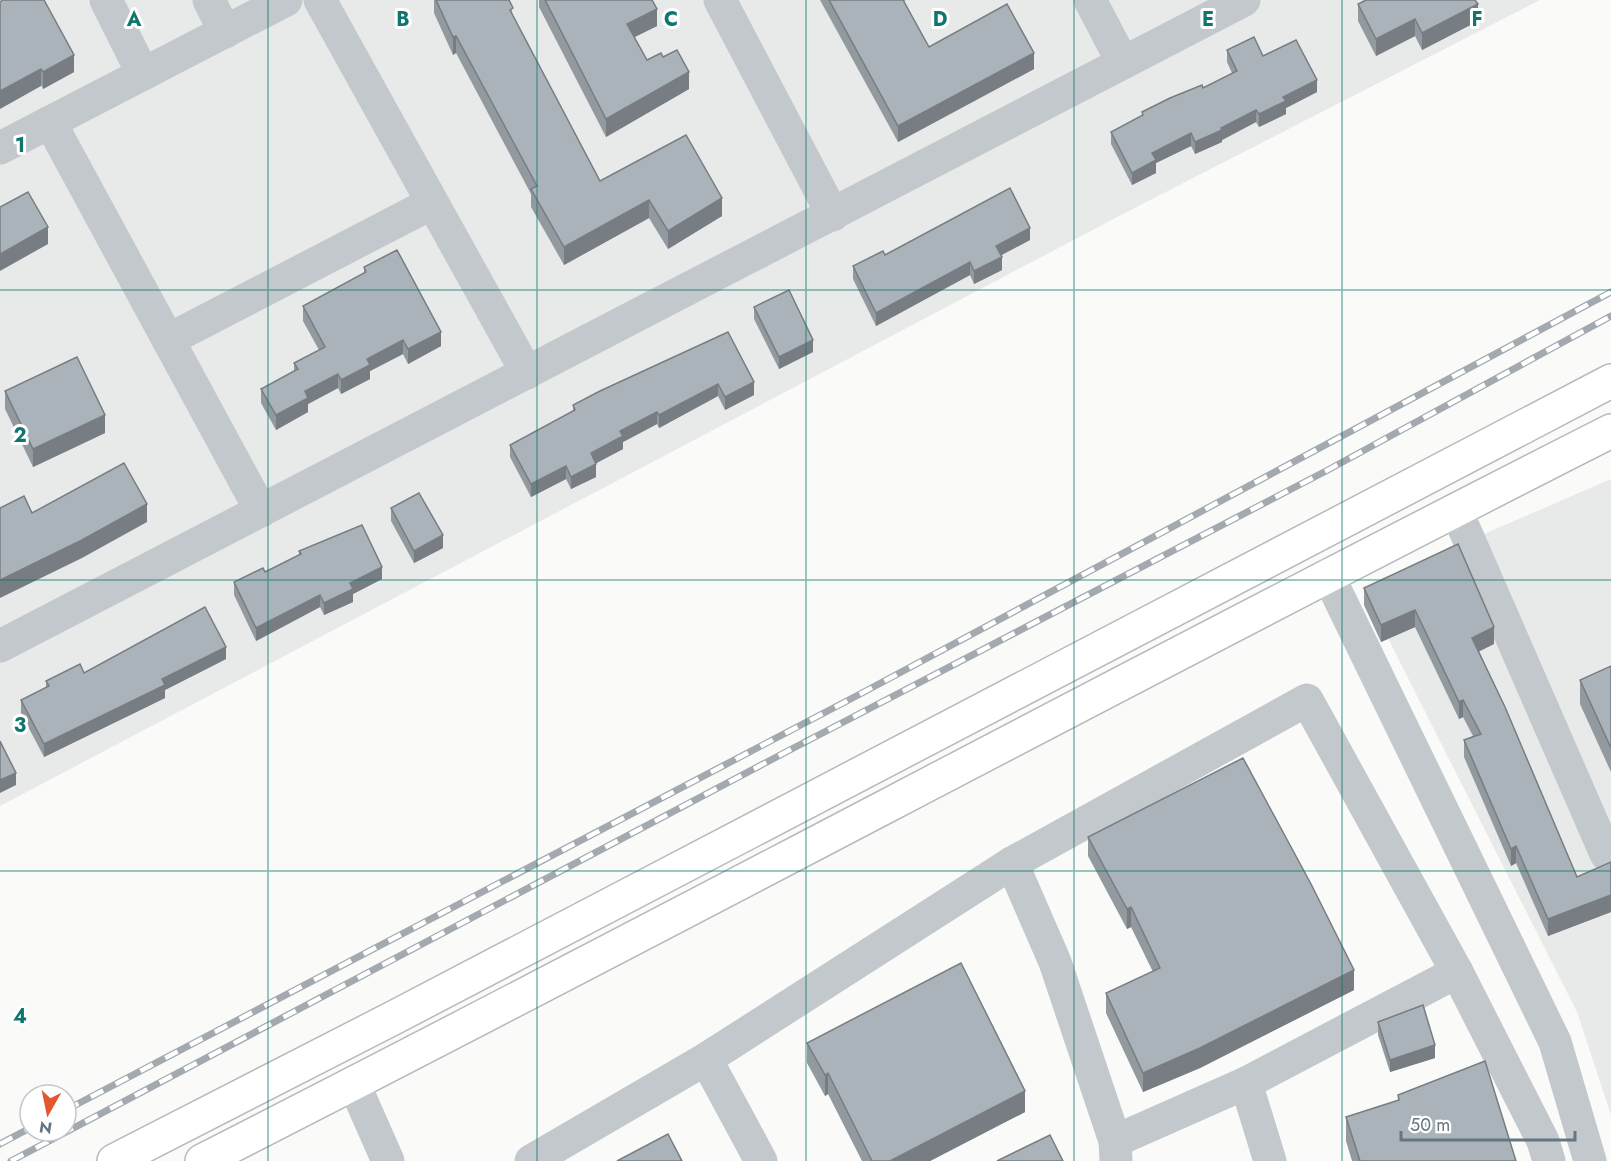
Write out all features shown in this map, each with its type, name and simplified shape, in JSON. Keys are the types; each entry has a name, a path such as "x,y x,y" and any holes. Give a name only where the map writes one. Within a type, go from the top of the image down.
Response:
{"main road":[{"path":"114,1161 407,1011 1611,381"},
{"path":"202,1161 354,1084 1328,575 1611,431"}],"street":[{"path":"106,0 143,74"},
{"path":"209,0 225,32"},
{"path":"0,148 286,0"},
{"path":"320,0 526,373"},
{"path":"720,0 833,215"},
{"path":"1090,0 1123,63"},
{"path":"0,646 1244,0"},
{"path":"50,122 261,510"},
{"path":"168,340 432,203"},
{"path":"1456,510 1606,854 1611,852"},
{"path":"1328,575 1555,1042 1590,1161"},
{"path":"531,1161 706,1059 1012,863 1307,700 1457,972 1543,1141 1549,1161"},
{"path":"1012,863 1055,962 1116,1151 1457,972"},
{"path":"706,1059 761,1161"},
{"path":"1246,1083 1270,1161"},
{"path":"354,1084 388,1161"}],"shaded area":[{"path":"0,0 1540,0 1121,215 0,806"},
{"path":"1611,479 1611,1115 1577,1012 1362,587"}],"building":[{"path":"3,0 44,0 74,55 43,72 41,69 0,91 0,2"},
{"path":"436,0 509,0 513,8 510,10 600,181 686,135 722,198 668,231 649,200 564,247 531,189 537,186 456,36 453,37"},
{"path":"545,0 652,0 657,9 627,24 647,60 661,53 663,57 677,50 689,72 606,119"},
{"path":"829,0 903,0 929,47 1007,4 1034,53 898,126"},
{"path":"1366,0 1475,0 1478,4 1422,33 1415,19 1376,39 1358,4"},
{"path":"1254,37 1263,56 1296,40 1317,80 1283,97 1286,101 1259,114 1256,110 1221,128 1222,130 1195,142 1191,133 1152,153 1156,160 1132,173 1111,132 1143,115 1142,112 1170,98 1202,85 1203,88 1237,71 1227,50"},
{"path":"1010,188 1030,228 996,246 1002,257 974,271 970,262 876,313 853,266 883,251 885,255"},
{"path":"28,192 48,227 0,254 0,207"},
{"path":"397,250 441,332 408,349 403,340 367,359 370,365 341,380 338,374 305,391 308,398 276,415 261,389 298,369 294,363 325,347 303,306 366,272 364,267"},
{"path":"789,290 813,340 779,357 754,307"},
{"path":"728,332 754,382 725,397 718,384 659,415 657,412 620,431 623,436 591,453 596,464 571,477 566,466 531,484 510,445 575,410 573,405 600,391"},
{"path":"77,357 105,415 33,449 5,391"},
{"path":"124,463 147,504 82,540 0,580 0,508 24,496 32,513"},
{"path":"419,493 443,535 414,551 391,508"},
{"path":"362,525 382,567 350,583 353,589 324,603 320,595 256,628 234,582 263,568 265,572 301,554 299,551"},
{"path":"1458,544 1494,627 1472,638 1505,707 1577,877 1611,862 1611,895 1548,919 1516,846 1511,849 1464,740 1481,734 1463,700 1459,702 1415,610 1381,625 1364,588"},
{"path":"205,607 226,647 162,679 165,685 44,744 21,700 49,686 46,681 80,664 84,673"},
{"path":"1611,666 1611,748 1580,680"},
{"path":"0,741 16,773 0,780"},
{"path":"1243,758 1354,970 1200,1048 1143,1073 1106,993 1160,968 1131,907 1127,909 1088,837"},
{"path":"961,963 1025,1091 890,1161 872,1161 828,1073 825,1075 807,1043"},
{"path":"1423,1005 1435,1045 1390,1060 1378,1022"},
{"path":"1485,1061 1516,1161 1360,1161 1346,1117 1399,1100 1398,1095"},
{"path":"668,1134 682,1161 617,1161"},
{"path":"1050,1135 1063,1161 997,1161"}],"railway":[{"path":"78,1104 862,693 1611,292"},
{"path":"11,1161 784,753 1326,471 1611,316"},
{"path":"0,1144 18,1134"}]}
